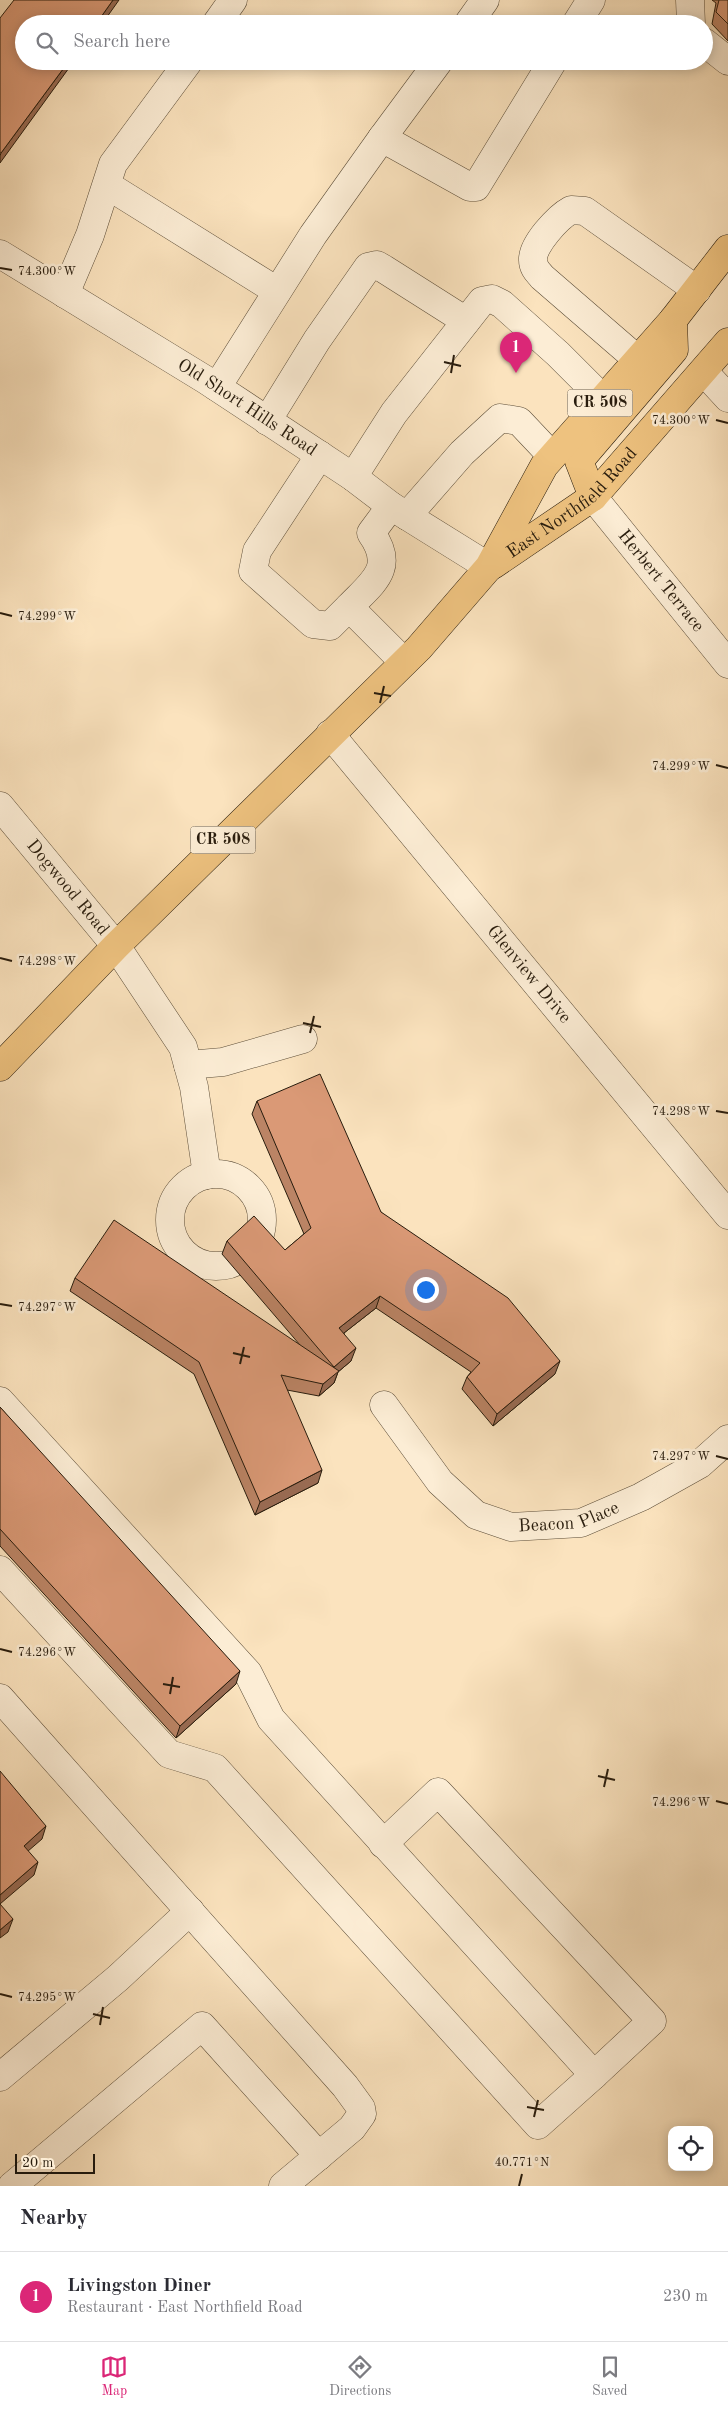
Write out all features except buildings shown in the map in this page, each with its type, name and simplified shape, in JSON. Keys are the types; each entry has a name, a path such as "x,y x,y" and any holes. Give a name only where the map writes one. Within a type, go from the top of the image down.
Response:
{"main road":[{"name":"East Northfield Road","path":"411,655 489,567 544,466 674,320 728,250"},
{"path":"593,497 578,461 674,350 674,320"},
{"name":"East Northfield Road","path":"489,567 593,497 704,372 728,342"},
{"name":"CR 508","path":"0,1067 116,946 411,655"}],"street":[{"path":"222,15 233,0"},
{"path":"475,15 486,0"},
{"path":"582,15 591,0"},
{"path":"690,0 691,15"},
{"path":"713,49 728,61"},
{"path":"64,294 90,235 113,164 182,70"},
{"path":"217,387 313,236 432,70"},
{"path":"382,138 470,188 476,187 548,70"},
{"path":"107,186 277,291"},
{"path":"638,360 542,277 534,267 534,251 557,220 571,210 586,211 697,290"},
{"name":"Old Short Hills Road","path":"0,254 217,387 353,477 399,511 489,567"},
{"path":"267,420 317,340 368,267 377,265 466,321"},
{"path":"353,477 394,413 482,301 492,299 502,304 558,354 603,399"},
{"path":"704,372 728,398"},
{"path":"320,455 257,551 253,571 313,624 330,626 379,577 382,562 379,544 371,533 399,511 500,418 519,420 552,456"},
{"name":"Herbert Terrace","path":"593,497 722,646"},
{"path":"349,606 411,655"},
{"name":"Glenview Drive","path":"330,734 728,1215"},
{"name":"Dogwood Road","path":"0,806 116,946 183,1047 194,1088 207,1175"},
{"path":"188,1065 223,1062 303,1040"},
{"path":"0,1401 248,1673 271,1719 594,2075"},
{"name":"Beacon Place","path":"384,1405 440,1482 476,1515 511,1527 581,1523 641,1497 700,1464 728,1439"},
{"path":"0,1570 169,1754 215,1768 538,2125 652,2020 438,1792 383,1844"},
{"path":"0,1698 345,2086 361,2108 362,2114 352,2128 283,2186"},
{"path":"0,2077 118,1978 190,1911"},
{"path":"12,2186 202,2026 319,2156"}],"place":[{"name":"Livingston Diner","path":"516,373"}]}
